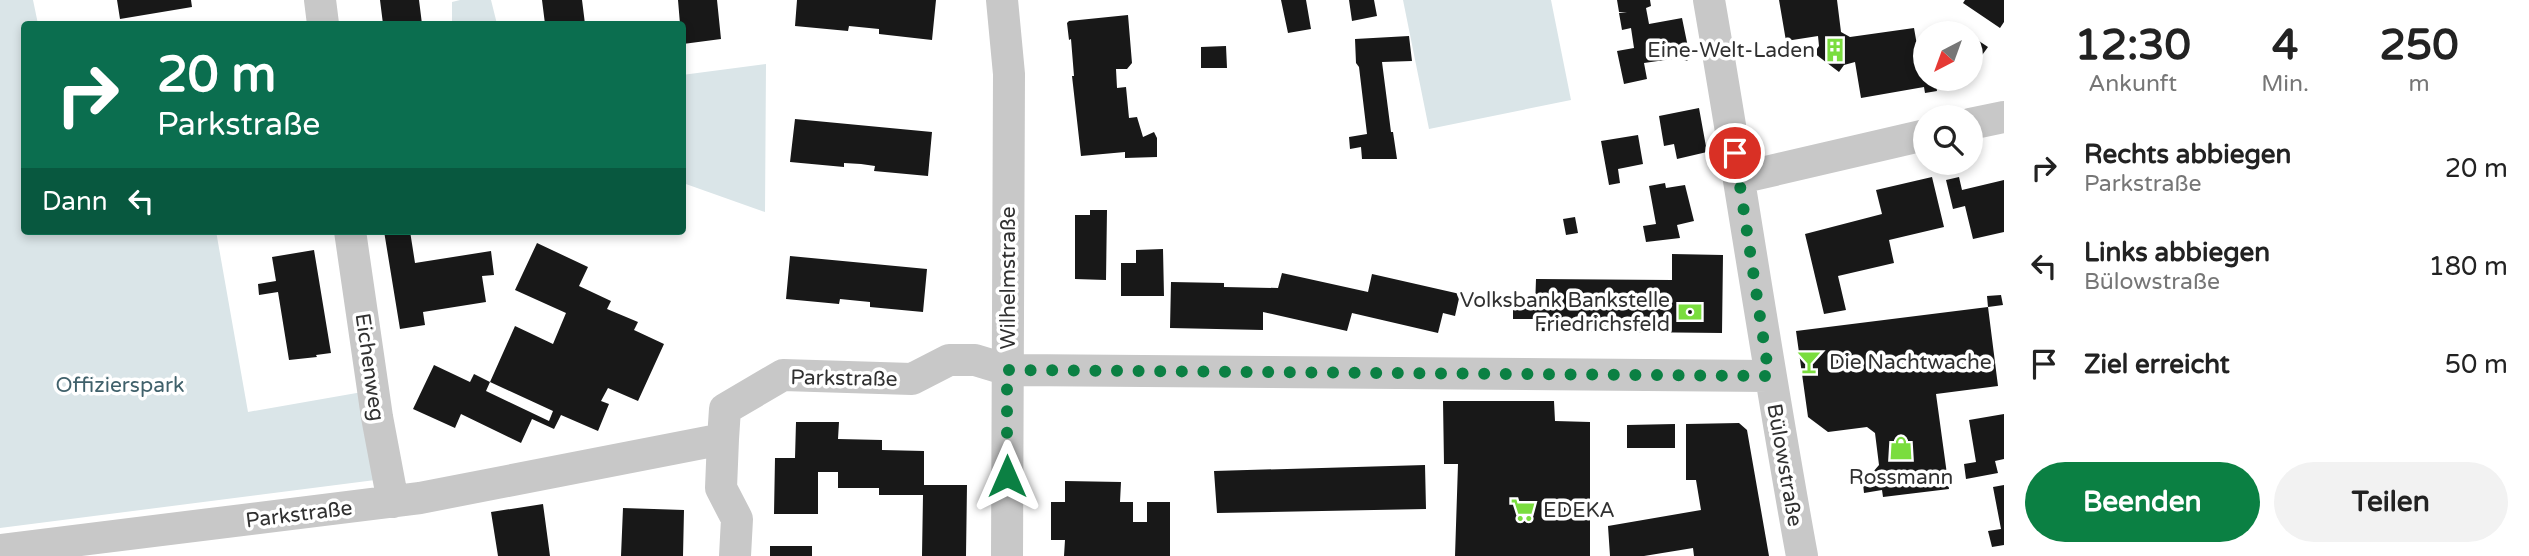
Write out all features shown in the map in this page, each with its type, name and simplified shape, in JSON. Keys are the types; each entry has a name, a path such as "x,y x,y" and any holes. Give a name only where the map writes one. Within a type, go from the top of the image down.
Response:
{"street":[{"path":"320,0 323,21"},
{"name":"Wilhelmstraße","path":"1002,0 1009,74 1007,556"},
{"name":"Bülowstraße","path":"1709,0 1740,178 1769,376 1802,556"},
{"path":"1983,121 2004,117"},
{"path":"1740,178 1913,138"},
{"name":"Eichenweg","path":"351,235 377,417 393,502"},
{"name":"Parkstraße","path":"0,550 393,502 723,439 726,409 783,375 912,379 950,360 975,360 1007,370 1769,376"},
{"path":"723,439 721,488 737,519 735,556"}],"green space":[{"name":"Offizierspark","path":"0,0 33,0 37,21 21,21 21,235 217,235 248,412 368,391 383,479 0,528"},
{"path":"491,0 496,21 452,21 452,2"},
{"path":"1403,0 1551,0 1571,100 1429,129"},
{"path":"766,64 765,212 686,184 686,74"}],"building":[{"path":"117,0 191,0 192,7 120,19"},
{"path":"380,0 419,0 422,21 383,21"},
{"path":"542,0 582,0 585,21 545,21"},
{"path":"678,0 717,0 721,39 686,44 686,21 680,21"},
{"path":"797,0 936,0 932,40 879,34 879,29 849,26 848,31 795,26"},
{"path":"1281,0 1306,0 1311,29 1288,33"},
{"path":"1349,0 1374,0 1377,16 1352,21"},
{"path":"1617,0 1650,0 1651,6 1646,8 1649,24 1682,18 1690,57 1687,61 1679,58 1644,63 1647,79 1624,84 1617,51 1634,48 1631,28 1622,30 1619,13 1627,12 1619,12"},
{"path":"1779,0 1837,0 1841,32 1850,37 1913,28 1913,89 1861,98 1855,62 1844,65 1839,72 1814,53 1819,46 1818,36 1786,41"},
{"path":"1965,0 2004,0 2004,22 2000,28 1963,3"},
{"path":"1128,15 1132,63 1127,69 1116,69 1117,88 1126,87 1129,118 1137,117 1143,137 1154,132 1157,138 1157,157 1125,158 1125,152 1081,156 1072,76 1071,39 1069,40 1067,23"},
{"path":"1409,36 1412,61 1382,62 1397,159 1362,159 1361,147 1350,149 1349,137 1367,134 1355,39"},
{"path":"1226,46 1227,68 1201,68 1201,47"},
{"path":"1699,108 1707,152 1677,159 1674,144 1664,146 1659,116"},
{"path":"795,119 932,132 928,176 874,171 875,166 861,164 844,163 844,167 790,162"},
{"path":"1638,135 1643,164 1618,169 1620,183 1609,185 1601,141"},
{"path":"1932,177 1944,227 1889,240 1894,263 1838,276 1846,310 1824,314 1805,234 1882,214 1876,190"},
{"path":"1959,177 1962,190 2004,180 2004,232 1973,239 1965,206 1953,209 1946,180"},
{"path":"1665,183 1666,188 1685,185 1694,221 1677,225 1680,238 1646,242 1643,226 1656,224 1649,186"},
{"path":"1090,210 1107,210 1106,280 1075,279 1075,215 1090,215"},
{"path":"1575,217 1578,233 1566,235 1563,219"},
{"path":"385,235 411,235 415,263 491,251 494,275 482,276 486,302 423,312 425,325 400,329"},
{"path":"537,243 588,267 579,286 611,301 607,309 638,322 634,330 664,344 638,401 608,388 601,401 609,404 598,431 561,415 554,429 532,419 521,443 461,414 455,428 413,409 434,365 470,382 474,374 490,382 515,326 553,344 566,313 515,290","holes":["490,382 553,411 549,421 486,391"]},
{"path":"1163,249 1164,296 1121,296 1121,263 1136,263 1136,250"},
{"path":"314,250 331,353 289,360 278,292 259,295 258,284 276,281 272,257"},
{"path":"1672,254 1723,255 1722,333 1535,331 1535,319 1513,319 1513,307 1535,308 1536,279 1672,280"},
{"path":"790,256 927,269 923,312 870,307 870,302 840,299 839,304 786,299"},
{"path":"1282,273 1368,292 1372,274 1460,294 1455,316 1443,313 1438,333 1352,313 1347,331 1263,312 1263,330 1170,328 1171,282 1278,288"},
{"path":"2001,295 2003,305 1988,307 1987,296"},
{"path":"1988,307 1998,386 1936,394 1949,489 1883,497 1882,490 1864,493 1862,474 1873,472 1879,465 1875,433 1867,427 1828,432 1808,417 1796,331"},
{"name":"EDEKA","path":"1443,401 1554,401 1555,421 1590,422 1590,556 1455,556 1458,464 1444,464"},
{"path":"2004,414 2004,459 1995,461 1998,473 1966,479 1964,464 1976,462 1969,420"},
{"path":"796,422 839,422 838,439 882,440 882,450 924,451 924,485 967,485 966,556 922,556 923,495 879,495 879,488 838,488 838,472 818,472 818,514 774,514 775,458 795,458"},
{"path":"1739,423 1747,430 1769,556 1694,556 1693,548 1644,556 1610,556 1608,526 1701,510 1696,480 1686,480 1686,424"},
{"path":"1675,424 1675,448 1627,448 1627,425"},
{"path":"1425,465 1426,509 1217,513 1214,471"},
{"path":"1065,481 1121,482 1120,502 1133,502 1133,522 1147,522 1147,502 1170,502 1170,556 1064,556 1065,540 1051,540 1051,502 1065,502"},
{"path":"2004,485 2004,545 1992,547 1988,531 2001,529 1993,487"},
{"path":"543,504 550,556 498,556 491,512"},
{"path":"623,508 684,510 683,556 621,556"},
{"path":"770,546 812,546 812,556 770,556"}],"place":[{"name":"Eine-Welt-Laden","path":"1835,50"},
{"name":"Volksbank Bankstelle Friedrichsfeld","path":"1690,312"},
{"name":"Die Nachtwache","path":"1809,362"},
{"name":"Rossmann","path":"1901,448"},
{"name":"EDEKA","path":"1523,510"}],"route":[{"path":"1007,476 1007,370 1769,376 1735,153"}]}
